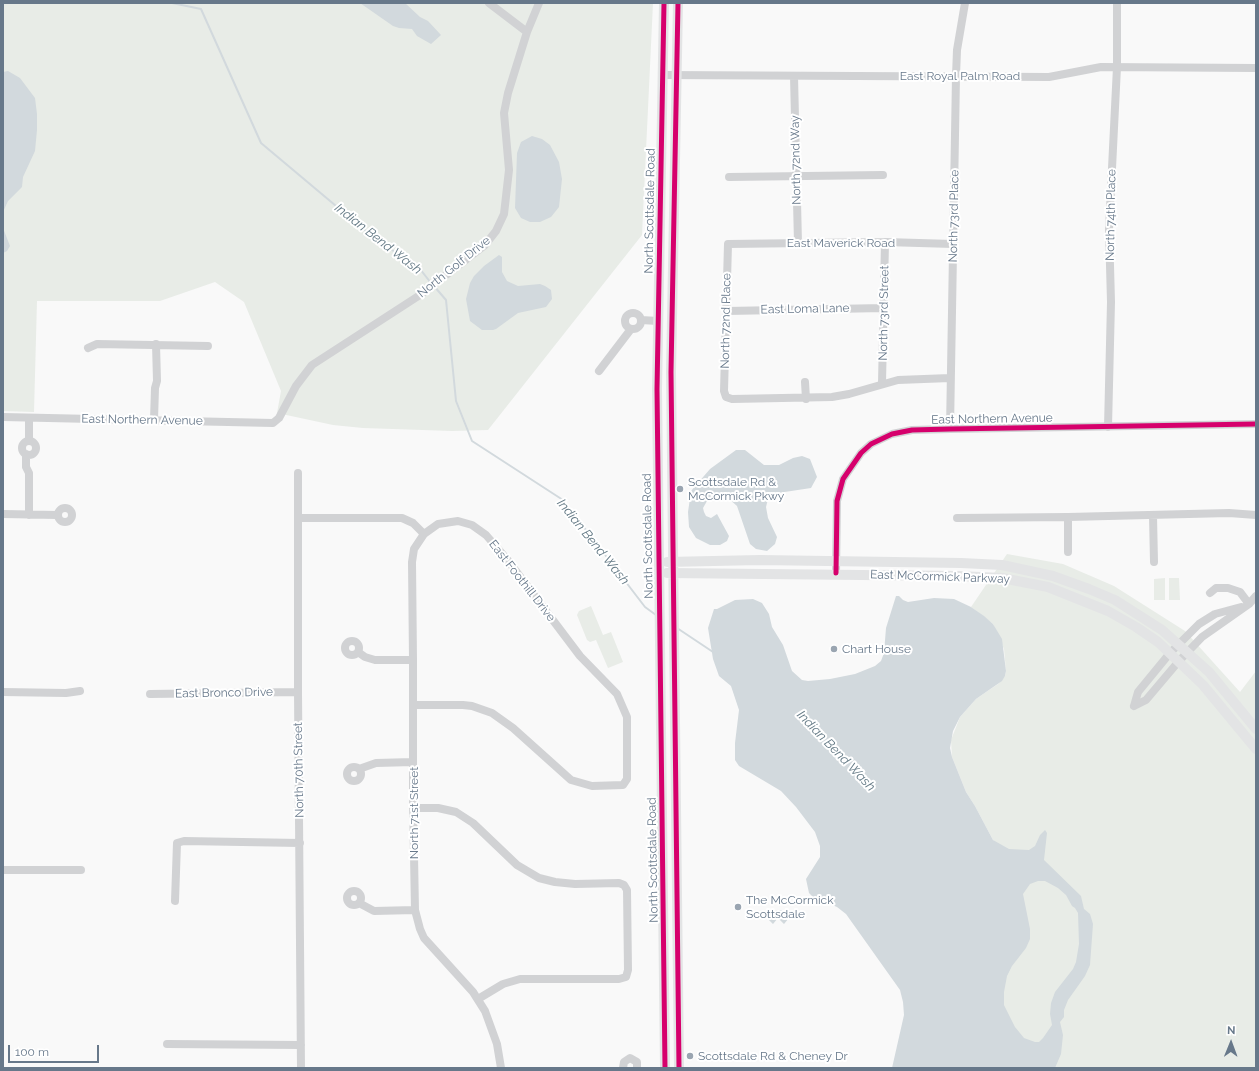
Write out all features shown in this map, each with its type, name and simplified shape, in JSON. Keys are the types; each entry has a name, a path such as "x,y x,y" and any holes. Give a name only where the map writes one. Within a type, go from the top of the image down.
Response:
{"main road":[{"name":"North Scottsdale Road","path":"664,3 658,321 659,574 665,1068"},
{"name":"North Scottsdale Road","path":"678,3 671,372 679,1068"},
{"path":"671,372 665,363 664,330 658,321 665,309 666,294 673,268"},
{"name":"East McCormick Parkway","path":"659,562 941,562 1002,565 1053,576 1115,600 1142,616 1179,644 1209,672 1256,729"},
{"name":"East McCormick Parkway","path":"659,574 673,572 836,573 1002,578 1048,587 1088,602 1125,620 1179,660 1203,685 1256,749"},
{"path":"1048,587 1053,576"}],"street":[{"path":"489,3 527,32"},
{"name":"North Golf Drive","path":"278,418 296,386 312,366 420,295 485,245 496,231 504,214 509,170 504,113 508,93 527,32 539,3"},
{"name":"North 73rd Place","path":"950,429 956,76 957,50 965,3"},
{"name":"North 74th Place","path":"1108,426 1111,302 1109,229 1117,67 1117,3"},
{"name":"East Royal Palm Road","path":"663,74 1049,77 1100,67 1256,68"},
{"name":"North 72nd Way","path":"794,76 798,243"},
{"path":"729,177 883,175"},
{"name":"East Maverick Road","path":"728,244 885,242 953,244"},
{"name":"North 73rd Street","path":"882,383 885,242"},
{"name":"North 72nd Place","path":"728,244 724,391 726,397 732,399 806,399"},
{"name":"East Loma Lane","path":"727,311 884,308"},
{"path":"631,329 625,324 626,316 630,313 636,313 641,320"},
{"path":"641,320 658,321"},
{"path":"599,371 631,329 639,327 641,320"},
{"path":"88,348 97,344 208,346"},
{"path":"154,420 155,388 153,381 156,344"},
{"path":"805,382 806,399 841,396 882,383 898,380 950,378"},
{"name":"East Northern Avenue","path":"3,418 268,423 273,422 278,418"},
{"path":"28,515 29,473 32,467 29,454 35,451 36,446 34,442 29,440 29,418"},
{"name":"East Northern Avenue","path":"836,573 836,522 839,490 843,479 854,460 871,444 892,434 912,430 1256,424"},
{"name":"North 70th Street","path":"298,473 298,692 302,1068"},
{"path":"957,518 1068,518 1229,513 1256,515"},
{"path":"3,514 57,515"},
{"path":"1153,516 1154,562"},
{"path":"298,518 402,518 413,523 424,534"},
{"path":"1068,518 1068,552"},
{"name":"East Foothill Drive","path":"413,705 463,705 482,709 499,717 508,723 571,780 592,786 618,786 625,782 628,774 627,724 624,708 617,694 580,656 506,558 486,535 472,525 458,521 438,524 424,534"},
{"name":"North 71st Street","path":"424,534 417,542 412,556 415,910 424,938 478,1000 490,1022 497,1044 501,1068"},
{"path":"1210,593 1216,588 1228,588 1240,592 1249,604"},
{"path":"1249,604 1215,614 1199,624 1170,653 1138,692 1134,706 1146,700 1179,660 1202,637 1249,604 1256,596"},
{"path":"358,652 369,659 413,660"},
{"path":"3,692 66,693 80,691"},
{"name":"East Bronco Drive","path":"150,694 298,692"},
{"path":"359,769 376,763 413,762"},
{"path":"414,808 438,808 456,812 473,823 517,865 528,873 543,879 563,883 619,883 624,885 627,890 628,970 626,977 619,979 520,979 503,984 478,1000"},
{"path":"175,901 177,843 184,841 300,843"},
{"path":"3,870 80,870"},
{"path":"359,903 374,911 415,910"},
{"path":"167,1044 301,1044"},
{"path":"623,1068 624,1062 630,1058 636,1062 638,1068"}],"shaded area":[{"path":"3,3 653,3 642,235 488,430 452,431 363,428 333,425 277,413 281,391 244,302 215,282 160,301 37,301 34,412 3,411"},
{"path":"1007,554 1063,564 1114,586 1185,631 1240,692 1256,671 1256,1068 991,1068 1000,846 993,840 966,792 952,757 951,740 960,717 976,699 998,684 1005,676 1004,649 993,624 971,607"},
{"path":"1165,578 1165,600 1154,600 1154,579"},
{"path":"1169,578 1179,578 1180,600 1169,600"},
{"path":"591,606 603,635 611,632 623,662 608,668 596,640 590,642 587,640 577,615 579,611"}],"water":[{"path":"360,3 405,3 420,17 428,21 441,35 431,44 417,36 412,29 393,26"},
{"path":"8,71 20,78 35,98 37,130 35,151 23,177 22,187 8,201 3,212 3,72"},
{"path":"532,136 542,139 550,145 559,162 562,179 559,207 551,217 540,222 530,222 521,218 515,208 517,153 521,142"},
{"path":"3,228 10,246 7,251 3,253"},
{"path":"499,255 502,257 502,272 507,281 518,286 540,284 545,286 551,290 552,299 546,307 518,313 496,329 482,330 470,321 466,299 470,283 474,276 484,266"},
{"path":"736,450 745,450 764,465 779,465 793,458 802,456 810,459 817,477 811,488 778,493 768,499 766,507 768,518 777,537 775,544 767,551 756,549 750,544 737,506 728,498 723,496 717,496 707,501 703,508 706,516 711,518 717,514 729,536 727,541 720,545 710,545 696,538 689,527 688,512 691,491 710,469"},
{"path":"896,596 899,596 908,602 934,598 954,599 971,607 984,616 993,624 1002,639 1006,671 1005,676 1002,681 976,699 960,717 953,731 950,748 966,792 993,840 1009,849 1029,850 1035,846 1040,835 1045,830 1047,833 1044,860 1081,896 1084,909 1090,914 1093,924 1090,965 1085,976 1068,1000 1064,1010 1064,1017 1060,1022 1063,1035 1061,1054 1055,1068 892,1068 904,1015 900,990 846,914 837,907 813,897 809,893 806,879 820,857 820,846 815,832 796,807 781,791 739,766 735,760 735,743 739,710 731,686 719,676 713,659 708,628 714,609 735,600 753,599 762,603 769,614 772,627 783,645 792,671 802,680 808,681 830,679 855,674 875,666 881,661 884,653 886,628","holes":["1038,881 1045,881 1058,888 1066,895 1078,913 1079,944 1076,962 1073,969 1055,992 1051,1003 1050,1014 1052,1025 1043,1038 1039,1042 1035,1042 1024,1038 1015,1027 1004,1005 1004,992 1007,976 1012,966 1026,948 1030,939 1030,929 1023,894 1030,884"]},
{"path":"768,910 781,910 789,918 784,924 778,918 773,924 768,919"}],"waterway":[{"name":"Indian Bend Wash","path":"172,3 201,9 261,143 373,237 420,269 431,283"},
{"name":"Indian Bend Wash","path":"434,286 446,300 456,401 472,441 563,500 645,607 656,615"},
{"name":"Indian Bend Wash","path":"677,628 713,652"}],"cycle path":[{"path":"664,3 657,389 665,1068"},
{"path":"678,3 671,372 679,1068"},
{"path":"836,573 837,501 843,479 861,453 871,444 892,434 912,430 1256,424"}],"place":[{"name":"Scottsdale Rd & McCormick Pkwy","path":"680,489"},
{"name":"Chart House","path":"834,649"},
{"name":"The McCormick Scottsdale","path":"738,907"},
{"name":"Scottsdale Rd & Cheney Dr","path":"690,1056"}]}
